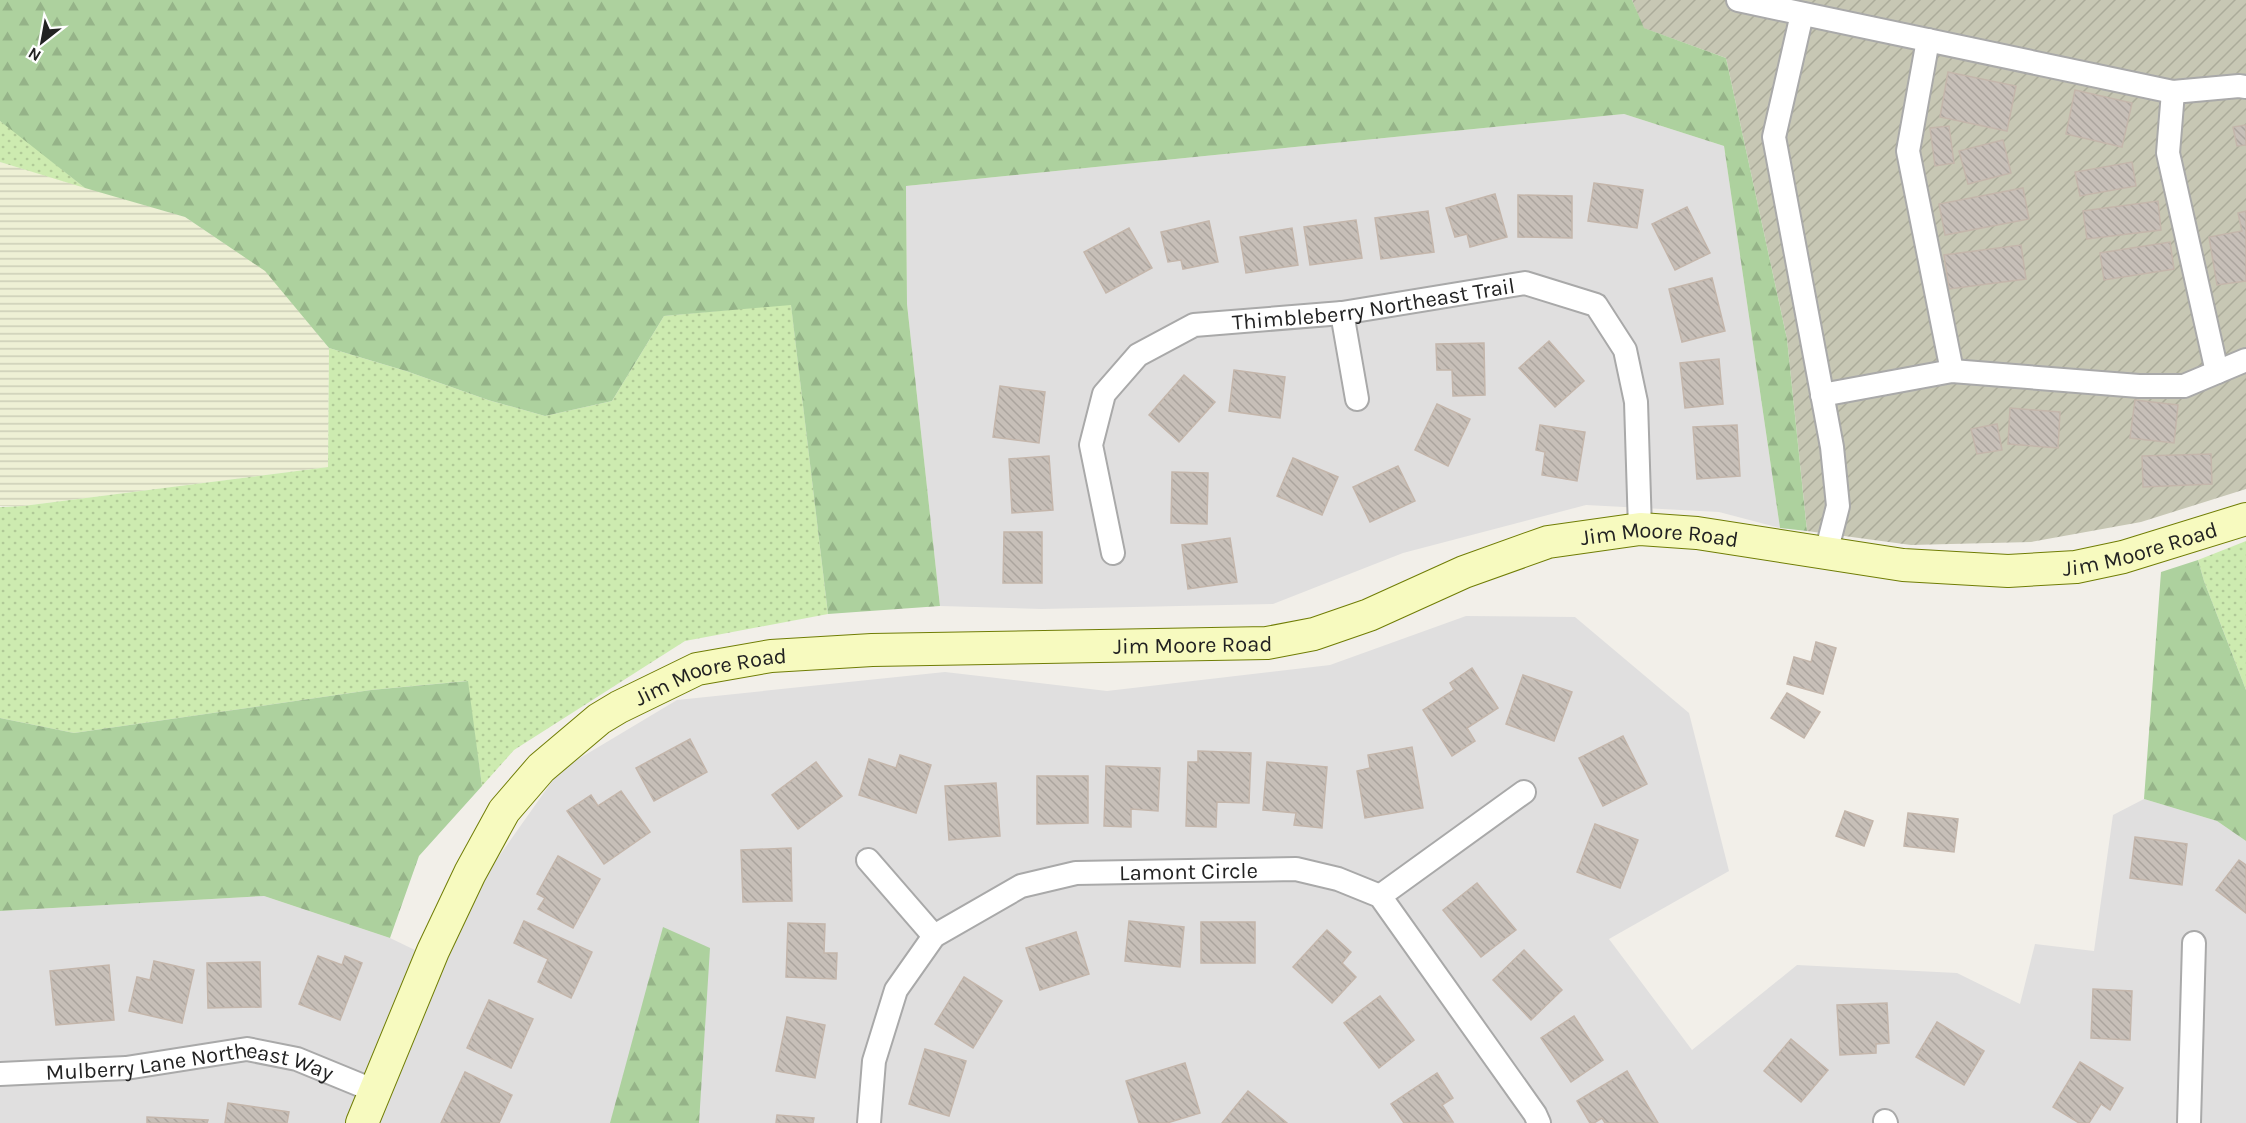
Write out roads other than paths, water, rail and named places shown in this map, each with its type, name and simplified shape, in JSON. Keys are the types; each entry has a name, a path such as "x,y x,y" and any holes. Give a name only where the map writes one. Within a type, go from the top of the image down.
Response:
{"street":[{"path":"1738,0 2173,92 2246,87"},
{"path":"1802,14 1774,137 1832,447 1838,506 1826,553"},
{"path":"1928,40 1908,151 1952,371"},
{"path":"2173,92 2168,153 2217,372"},
{"name":"Thimbleberry Northeast Trail","path":"1113,553 1091,445 1104,394 1138,355 1194,325 1342,313 1525,283 1596,305 1625,350 1636,402 1640,529"},
{"path":"1342,313 1357,399"},
{"path":"1822,394 1952,371 2139,386 2184,386 2246,360"},
{"name":"Jim Moore Road","path":"362,1123 433,951 470,873 504,811 541,768 599,719 697,669 771,656 872,650 1267,643 1314,634 1369,615 1464,572 1548,542 1640,529 1697,533 1913,566 2008,571 2076,567 2124,557 2246,519"},
{"path":"1524,792 1380,896 1535,1114 1539,1123"},
{"path":"868,860 934,936"},
{"name":"Lamont Circle","path":"869,1123 874,1061 896,990 934,936 1021,886 1076,873 1296,869 1338,879 1380,896"},
{"path":"2189,1123 2194,944"},
{"name":"Mulberry Lane Northeast Way","path":"0,1074 126,1068 247,1049 297,1059 375,1091"}]}
